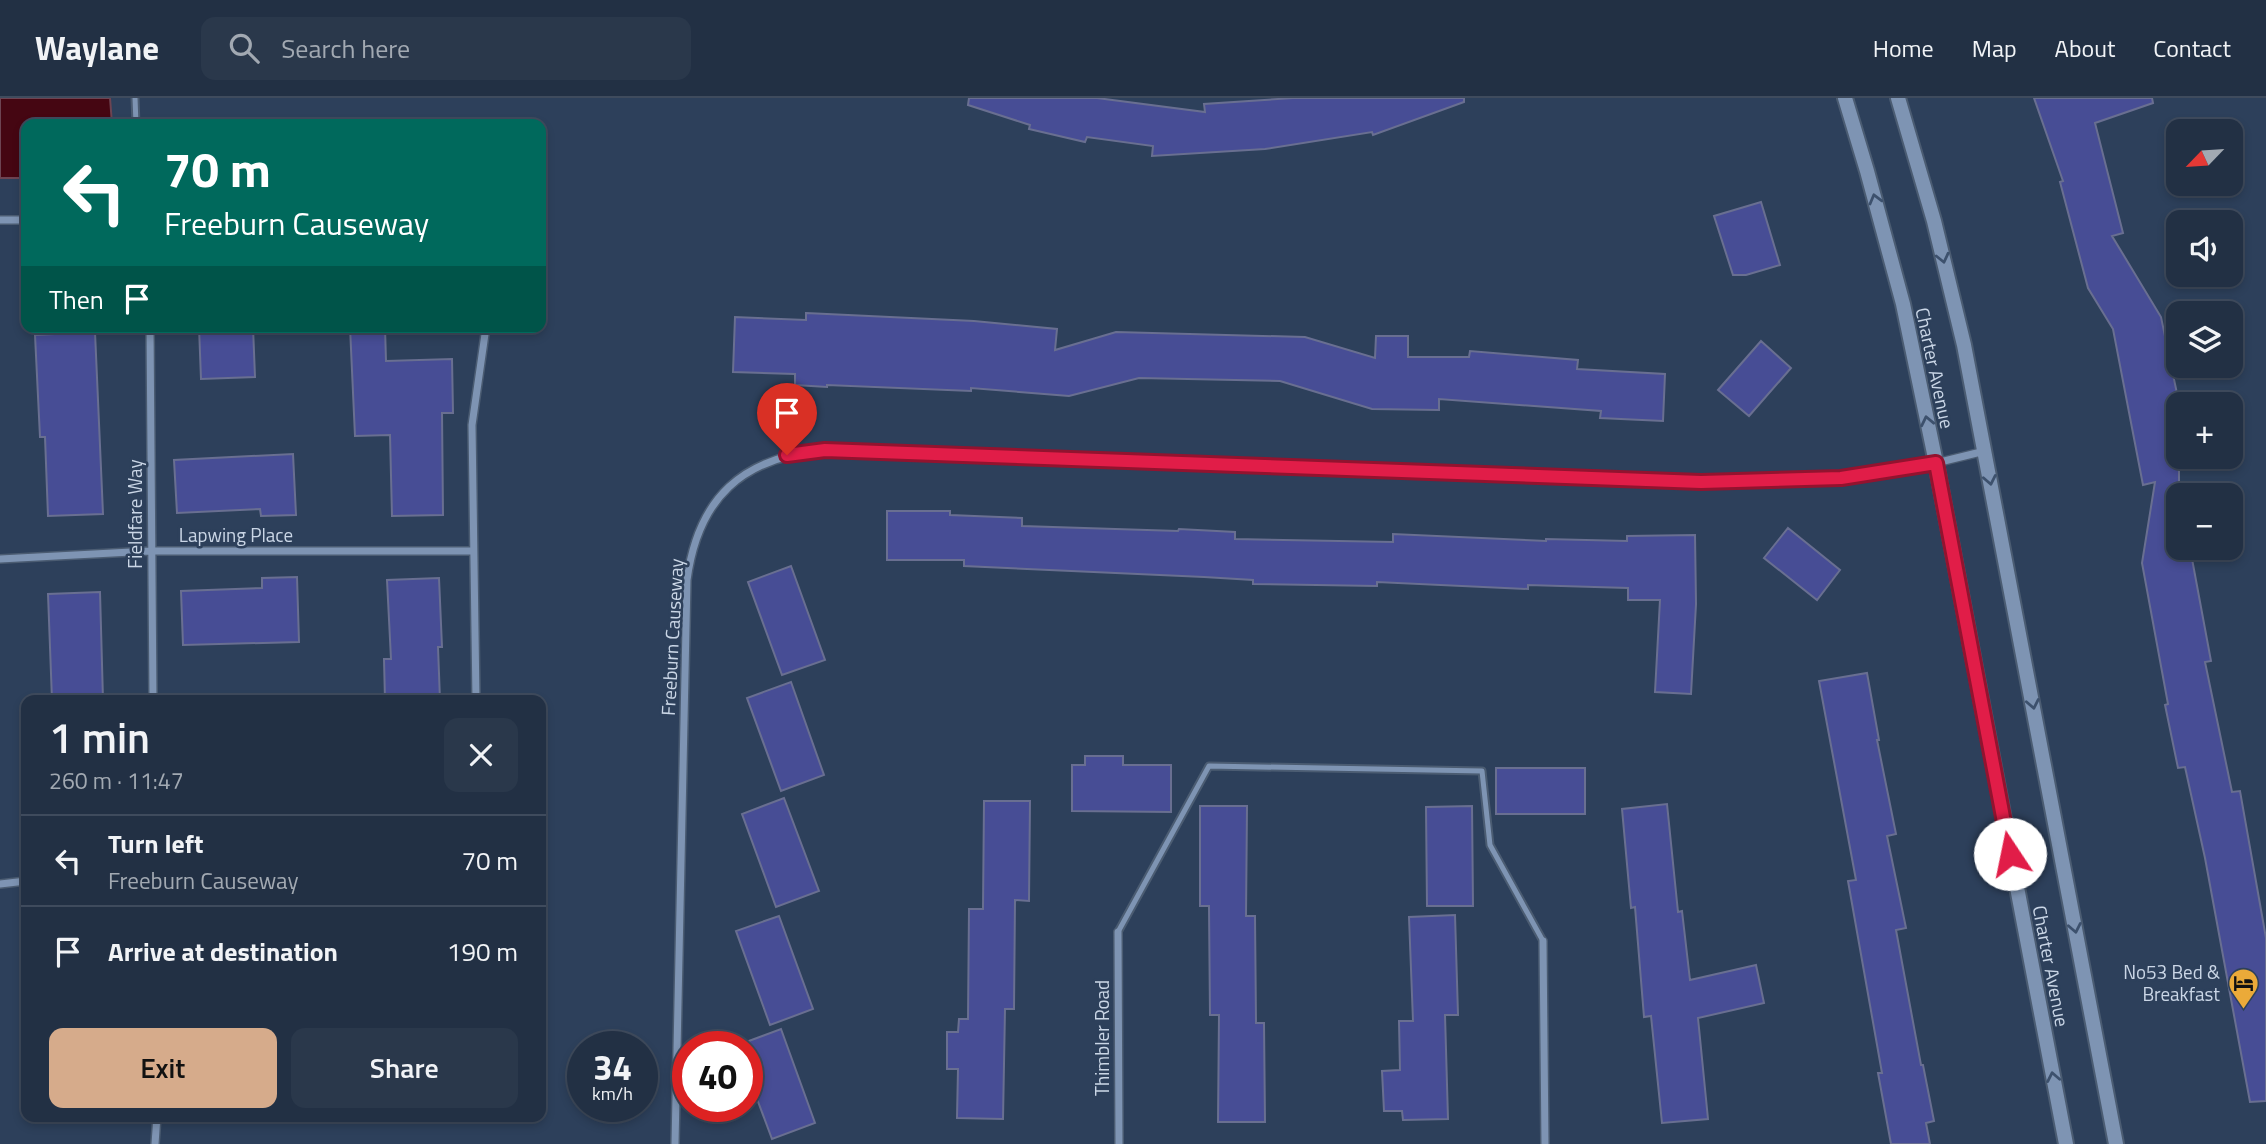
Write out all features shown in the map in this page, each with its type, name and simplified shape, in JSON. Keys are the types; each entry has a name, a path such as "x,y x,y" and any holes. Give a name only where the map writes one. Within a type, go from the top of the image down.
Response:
{"street":[{"name":"Charter Avenue","path":"1845,98 1903,304 1936,463 2066,1144"},
{"name":"Charter Avenue","path":"1898,98 1934,221 1964,345 2116,1144"},
{"path":"0,220 21,220"},
{"name":"Fieldfare Way","path":"150,333 153,695"},
{"path":"476,695 472,425 485,333"},
{"name":"Freeburn Causeway","path":"675,1144 687,580 694,542 707,515 725,491 753,470 787,455 825,450 1656,482 1841,478 1936,463 1985,451"},
{"name":"Lapwing Place","path":"0,558 150,551 473,551"},
{"path":"0,884 21,882"},
{"name":"Thimbler Road","path":"1118,932 1119,1144"},
{"path":"1543,941 1545,1144"},
{"path":"155,1144 157,1122"}],"lane":[{"path":"135,98 136,119"},
{"path":"1118,932 1209,766 1482,771 1490,845 1543,941"}],"shaded area":[{"path":"0,98 110,98 112,119 21,119 21,178 0,178"}],"building":[{"path":"969,98 1097,98 1205,112 1204,104 1293,98 1464,98 1464,102 1373,135 1372,132 1265,149 1152,156 1153,146 1087,137 1085,142 1029,129 1030,125 968,105"},
{"path":"2034,98 2152,98 2153,103 2095,123 2123,233 2112,236 2161,317 2166,341 2166,378 2174,378 2177,392 2166,392 2166,469 2179,469 2179,483 2166,483 2166,560 2192,560 2211,661 2205,662 2232,792 2240,791 2266,938 2266,1101 2250,1102 2205,858 2185,767 2178,768 2165,705 2168,704 2142,563 2155,482 2143,485 2113,329 2088,288 2060,182 2063,181"},
{"path":"1761,202 1780,265 1746,275 1733,275 1714,216"},
{"path":"806,313 974,321 1057,329 1055,350 1116,332 1305,337 1375,358 1376,336 1408,336 1408,357 1469,357 1470,351 1578,360 1577,369 1665,374 1663,421 1600,418 1601,411 1439,399 1439,410 1372,409 1280,381 1139,378 1069,396 971,388 971,391 795,385 795,374 733,372 735,317 806,320"},
{"path":"95,333 103,514 48,516 45,437 40,437 35,335"},
{"path":"199,333 253,333 255,377 201,379"},
{"path":"350,333 385,333 386,361 452,359 453,413 442,413 443,515 392,516 390,435 355,436"},
{"path":"1761,341 1791,368 1749,416 1718,390"},
{"path":"293,454 296,515 261,516 260,509 177,513 174,460"},
{"path":"887,511 950,511 950,515 1022,518 1022,526 1235,532 1235,539 1393,542 1393,534 1546,541 1627,541 1627,536 1695,535 1696,604 1691,694 1655,692 1660,600 1628,600 1628,588 1528,585 1528,589 1377,582 1377,586 1253,584 1253,580 964,566 964,560 887,560"},
{"path":"1788,528 1840,570 1817,600 1764,558"},
{"path":"791,566 825,660 782,675 748,582"},
{"path":"297,577 299,642 183,645 181,591 262,588 262,578"},
{"path":"439,578 442,647 438,647 440,695 385,695 384,659 391,659 387,580"},
{"path":"100,592 103,695 52,695 48,594"},
{"path":"1867,673 1896,834 1887,836 1906,928 1896,930 1934,1121 1926,1123 1930,1144 1891,1144 1878,1073 1882,1073 1848,881 1856,880 1819,681"},
{"path":"791,682 824,775 781,791 747,698"},
{"path":"1085,756 1123,756 1123,765 1171,765 1171,812 1072,811 1072,765 1085,765"},
{"path":"1496,768 1585,768 1585,814 1496,814"},
{"path":"784,798 819,891 776,907 742,814"},
{"path":"984,801 1030,801 1029,901 1015,900 1014,1009 1005,1009 1003,1119 957,1118 958,1069 947,1069 947,1032 958,1032 959,1019 968,1019 969,909 983,909"},
{"path":"1667,804 1678,912 1682,911 1690,980 1756,965 1764,1003 1698,1018 1708,1119 1662,1123 1651,1016 1644,1017 1635,907 1631,908 1622,809"},
{"path":"1200,806 1247,806 1246,916 1255,916 1256,1023 1264,1023 1265,1122 1218,1122 1219,1015 1210,1015 1209,906 1200,906"},
{"path":"1472,806 1473,906 1427,906 1426,807"},
{"path":"1455,915 1458,1015 1445,1015 1448,1119 1403,1120 1402,1111 1384,1111 1382,1071 1400,1070 1399,1021 1413,1021 1409,917"},
{"path":"779,916 813,1009 770,1025 736,931"},
{"path":"781,1029 815,1123 772,1139 763,1115 763,1036"}],"place":[{"name":"No53 Bed & Breakfast","path":"2243,1010"}],"route":[{"path":"787,455 825,450 1656,482 1841,478 1936,463 2010,854"}]}
